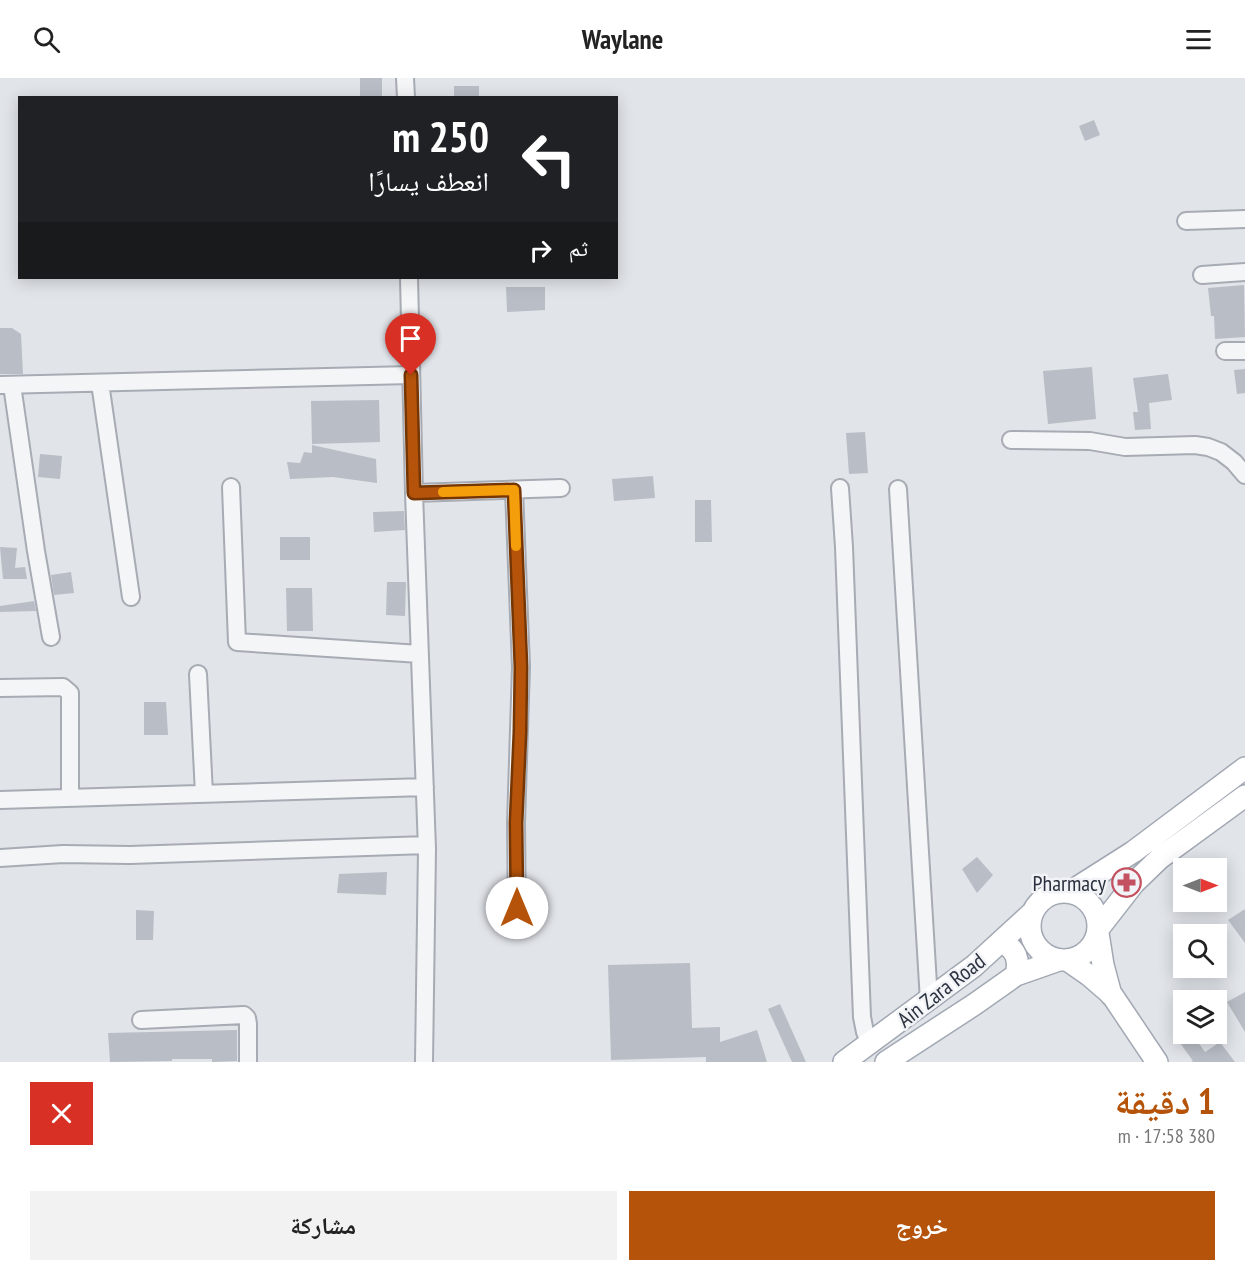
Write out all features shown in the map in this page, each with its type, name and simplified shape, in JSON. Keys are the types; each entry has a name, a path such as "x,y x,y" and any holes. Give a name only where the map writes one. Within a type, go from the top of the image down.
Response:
{"main road":[{"path":"1157,1062 1112,995 1090,976 1063,960 1044,954 1034,942 1030,927 1033,912 1048,896 1070,892 1103,872 1245,768"},
{"path":"1063,960 1081,956 1087,952 1098,931 1123,896 1160,858 1245,796"},
{"path":"1103,872 1102,882 1108,891 1123,896"},
{"path":"1070,892 1085,899 1095,912 1103,964 1112,995"},
{"name":"Ain Zara Road","path":"844,1062 929,1001 1002,942 1033,912"},
{"path":"1002,942 1015,952 1018,963 1016,975"},
{"name":"Ain Zara Road","path":"886,1062 1016,975 1063,960"}],"street":[{"path":"405,78 406,96"},
{"path":"1186,221 1245,219"},
{"path":"1202,275 1245,272"},
{"path":"409,279 414,493 427,845 424,1062"},
{"path":"1225,351 1245,351"},
{"path":"51,637 6,385 411,375"},
{"path":"100,382 131,597"},
{"path":"1011,440 1090,441 1125,447 1195,445 1221,452 1245,475"},
{"path":"231,487 237,642 420,654"},
{"path":"414,493 561,488"},
{"path":"840,488 862,1017 870,1044"},
{"path":"898,489 929,1001"},
{"path":"514,490 521,667 517,923"},
{"path":"198,674 204,794"},
{"path":"0,688 63,687 70,693 70,798"},
{"path":"0,800 425,787"},
{"path":"0,858 63,854 130,855 427,845"},
{"path":"141,1020 244,1015 248,1018 248,1062"}],"building":[{"path":"360,78 382,78 382,96 360,96"},
{"path":"454,86 479,86 479,96 454,96"},
{"path":"1094,120 1100,135 1085,141 1079,126"},
{"path":"1244,285 1245,337 1215,339 1214,316 1211,316 1208,288"},
{"path":"506,287 545,287 545,310 507,312"},
{"path":"0,328 12,328 21,334 23,374 0,374"},
{"path":"1092,367 1096,419 1048,424 1043,371"},
{"path":"1245,369 1245,393 1237,394 1234,370"},
{"path":"1168,374 1172,400 1149,403 1151,429 1135,430 1133,412 1138,412 1133,378"},
{"path":"379,400 380,442 312,444 311,401"},
{"path":"865,432 868,473 849,474 846,433"},
{"path":"312,445 376,459 377,483 333,477 290,479 287,462 300,463 304,452 312,453"},
{"path":"40,454 62,456 60,479 38,477"},
{"path":"653,476 655,498 614,501 612,479"},
{"path":"695,500 711,500 712,542 695,542"},
{"path":"404,511 405,530 374,532 373,512"},
{"path":"280,537 310,537 310,560 280,560"},
{"path":"0,547 17,548 15,568 25,567 27,579 3,579"},
{"path":"71,572 74,593 54,595 51,575"},
{"path":"387,582 406,582 405,616 386,615"},
{"path":"286,588 312,588 313,631 287,631"},
{"path":"34,601 36,611 0,612 0,606"},
{"path":"144,702 166,702 168,735 144,735"},
{"path":"977,857 993,875 977,893 962,869"},
{"path":"387,872 386,895 337,893 339,874"},
{"path":"1245,909 1245,943 1228,920"},
{"path":"136,910 154,911 153,940 136,940"},
{"path":"690,963 692,1028 720,1027 720,1042 757,1030 767,1062 706,1062 706,1057 611,1060 608,965"},
{"path":"1245,992 1245,1032 1227,1002"},
{"path":"780,1004 806,1062 792,1062 768,1009"},
{"path":"237,1030 237,1061 172,1059 172,1061 110,1062 108,1033"},
{"path":"1181,1044 1199,1044 1205,1052 1217,1044 1222,1044 1235,1062 1191,1062 1193,1061"}],"slow traffic":[{"path":"443,492 514,490 516,546"}],"place":[{"name":"Pharmacy","path":"1127,883"}],"route":[{"path":"411,375 414,493 514,490 521,667 516,823 517,908"}]}
